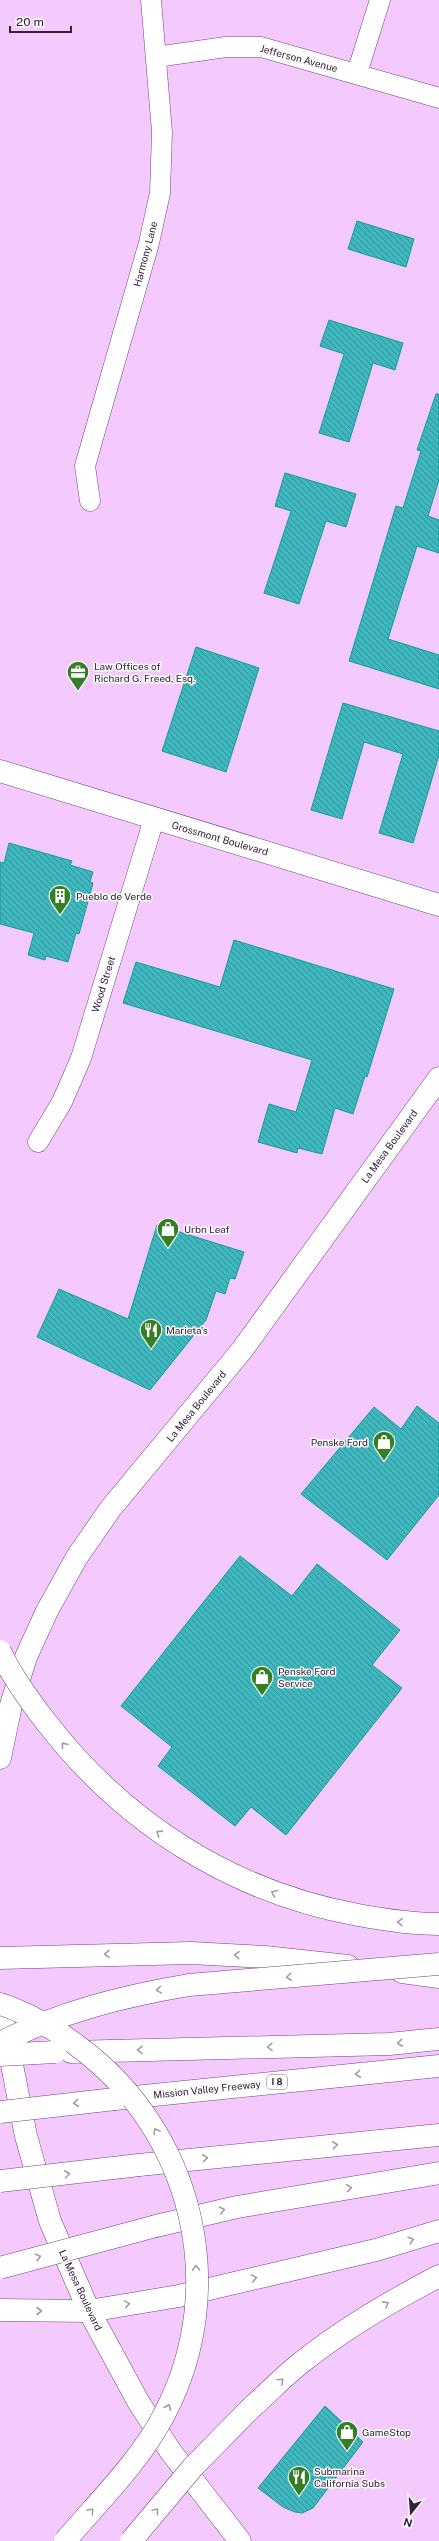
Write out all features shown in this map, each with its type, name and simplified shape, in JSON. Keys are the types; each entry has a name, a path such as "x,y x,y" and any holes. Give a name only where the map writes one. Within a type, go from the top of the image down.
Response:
{"main road":[{"name":"Grossmont Boulevard","path":"0,771 154,819 221,837 439,904"},
{"name":"La Mesa Boulevard","path":"0,1758 12,1705 26,1657 46,1611 77,1557 111,1508 242,1350 439,1078"},
{"path":"0,1651 21,1688 67,1749 123,1805 147,1824 189,1852 234,1877 280,1896 329,1910 388,1921 439,1924"},
{"path":"0,1958 191,1952 265,1957 439,1977"},
{"path":"0,2043 20,2032 65,2015 148,1992 189,1985 439,1964"},
{"name":"La Mesa Boulevard","path":"0,2004 26,2136 50,2221 89,2311 139,2403 171,2452 240,2541"},
{"path":"0,2004 38,2021 66,2038 118,2080 137,2102 166,2148 184,2191 193,2239 196,2313 191,2342 166,2412 146,2444 65,2541"},
{"path":"0,2055 54,2052 389,2044 439,2039"},
{"name":"Mission Valley Freeway","path":"0,2112 439,2066"},
{"path":"0,2181 139,2165 439,2135"},
{"path":"0,2268 156,2226 237,2207 439,2173"},
{"path":"0,2310 89,2311 179,2296 376,2250 439,2231"},
{"path":"131,2541 193,2467 252,2407 296,2366 382,2306 439,2276"}],"street":[{"name":"Harmony Lane","path":"90,501 84,466 149,243 160,193 162,132 150,0"},
{"path":"357,73 380,0"},
{"name":"Jefferson Avenue","path":"156,57 226,47 261,47 357,73 439,98"},
{"name":"Wood Street","path":"38,1142 62,1102 81,1058 154,819"}],"building":[{"path":"357,221 414,239 406,267 348,249"},
{"path":"329,320 403,343 395,370 373,363 349,442 319,433 344,354 320,346"},
{"path":"436,394 439,394 439,480 428,516 439,520 439,553 417,546 388,639 439,655 439,689 349,661 396,506 403,508 421,451 417,450"},
{"path":"285,473 356,494 346,527 326,521 299,604 264,593 291,511 275,506"},
{"path":"196,647 259,668 226,772 162,751"},
{"path":"343,703 439,731 439,755 413,843 379,833 403,754 364,742 342,819 311,810"},
{"path":"9,843 72,861 70,865 93,872 90,882 93,883 79,934 76,933 68,962 46,956 45,960 28,955 34,933 0,924 0,862 4,863"},
{"path":"234,940 394,989 367,1077 365,1076 353,1114 335,1108 322,1154 298,1148 297,1153 258,1142 269,1104 296,1112 312,1060 123,1003 136,962 220,987"},
{"path":"157,1225 244,1252 235,1279 230,1278 225,1294 216,1291 206,1320 150,1390 37,1337 59,1289 128,1319"},
{"name":"Penske Ford","path":"417,1406 439,1423 439,1495 387,1560 301,1494 374,1407 401,1429"},
{"name":"Penske Ford Service","path":"240,1556 292,1596 317,1564 400,1630 372,1665 402,1688 286,1835 251,1807 235,1826 158,1766 172,1747 121,1706"},
{"path":"325,2406 363,2442 313,2508 302,2513 295,2512 283,2507 258,2488"}],"place":[{"name":"Law Offices of Richard G. Freed, Esq.","path":"78,692"},
{"name":"Pueblo de Verde","path":"60,916"},
{"name":"Urbn Leaf","path":"168,1248"},
{"name":"Marieta's","path":"151,1350"},
{"name":"Penske Ford","path":"384,1462"},
{"name":"Penske Ford Service","path":"262,1696"},
{"name":"GameStop","path":"347,2452"},
{"name":"Submarina California Subs","path":"299,2496"}]}
